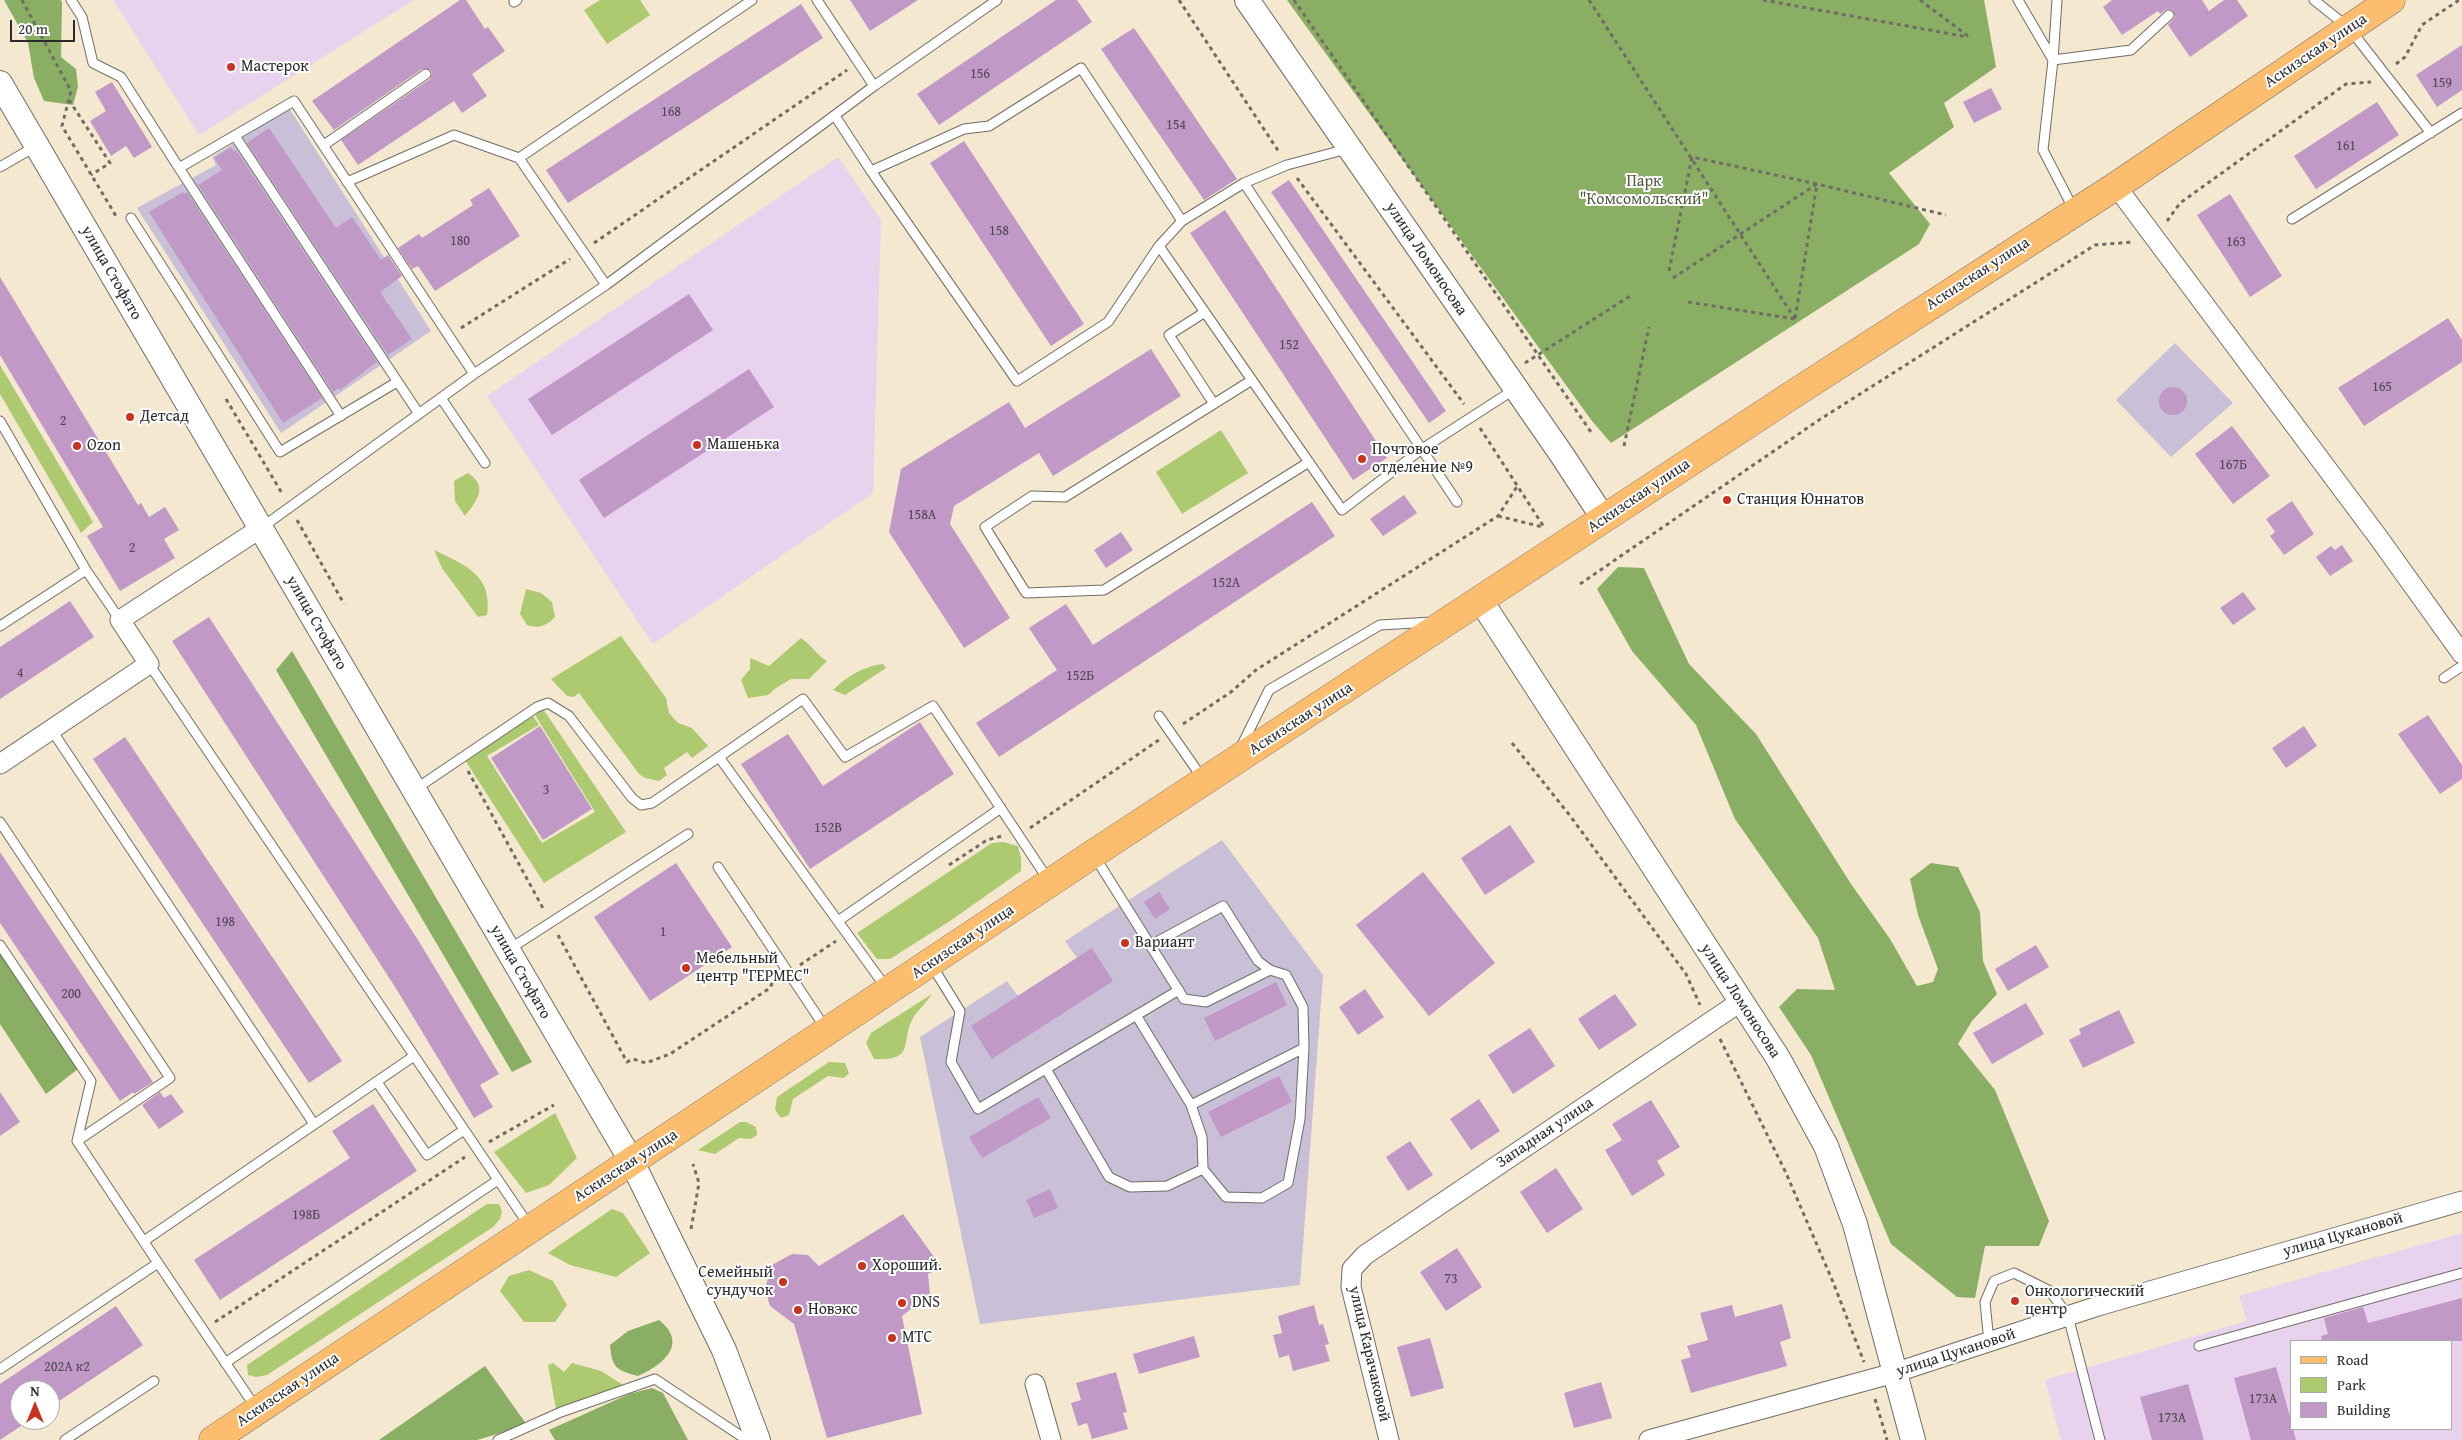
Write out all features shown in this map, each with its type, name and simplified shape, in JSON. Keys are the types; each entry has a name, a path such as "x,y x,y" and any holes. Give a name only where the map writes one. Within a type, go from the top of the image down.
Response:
{"main road":[{"name":"Аскизская улица","path":"213,1440 1094,854 2116,186 2391,0"}],"street":[{"name":"улица Ломоносова","path":"1247,0 1351,148 1604,519"},
{"name":"улица Стофато","path":"0,83 632,1162 724,1350 758,1440"},
{"path":"2116,186 2378,537 2462,654"},
{"path":"0,764 149,664 120,620 261,528"},
{"name":"улица Ломоносова","path":"1481,601 1778,1058 1826,1146 1855,1224 1913,1440"},
{"name":"Западная улица","path":"1352,1269 1365,1254 1740,1002"},
{"name":"улица Цукановой","path":"1649,1440 1894,1374 2068,1316 2462,1201"},
{"name":"улица Карачаковой","path":"1352,1269 1351,1287 1389,1440"},
{"path":"1035,1384 1051,1440"}],"lane":[{"path":"71,0 82,16 93,63 121,77 341,416"},
{"path":"519,158 752,0"},
{"path":"817,0 874,86"},
{"path":"261,528 474,374 606,285 874,86 997,0"},
{"path":"2018,0 2053,60"},
{"path":"2057,0 2053,60 2043,150 2075,212"},
{"path":"2314,0 2349,28 2431,133"},
{"path":"2053,60 2132,50 2169,16"},
{"path":"871,171 964,129 989,126 1081,68 1182,221"},
{"path":"324,145 426,74"},
{"path":"179,168 294,101 474,374"},
{"path":"2292,219 2462,113"},
{"path":"834,116 1017,381 1108,322 1159,246 1182,221 1244,183 1287,165 1351,148"},
{"path":"347,182 454,135 519,158 606,285"},
{"path":"234,136 419,414"},
{"path":"0,167 37,146"},
{"path":"1244,183 1457,502"},
{"path":"131,218 280,452 397,382"},
{"path":"1159,246 1342,510 1422,449 1473,417 1511,382"},
{"path":"1205,312 1168,335 1214,404"},
{"path":"1252,380 1065,497 1032,496 985,527 1026,593 1104,590 1309,462"},
{"path":"441,398 485,463"},
{"path":"0,421 86,570 120,620"},
{"path":"0,626 86,570"},
{"path":"1233,764 1269,690 1380,624 1452,620"},
{"path":"149,664 531,1228"},
{"path":"2444,678 2462,666"},
{"path":"414,790 537,707 548,703 569,716 632,798 641,805 652,803 803,699 845,757 933,706 1050,883"},
{"path":"1159,716 1205,782"},
{"path":"51,729 314,1124"},
{"path":"719,757 889,991"},
{"path":"838,921 1001,808"},
{"path":"0,822 170,1078 77,1141"},
{"path":"507,950 688,834"},
{"path":"1094,854 1184,999 1206,1002 1270,970"},
{"path":"718,867 828,1032"},
{"path":"1136,1015 1191,1105 1202,1137 1204,1169 1226,1197 1262,1198 1288,1183 1300,1119 1304,1048 1303,1007 1286,976 1270,970 1258,961 1224,906 1150,945"},
{"path":"0,945 91,1081 77,1141 257,1411"},
{"path":"930,964 960,1011 951,1062 978,1109 1179,990"},
{"path":"1191,1105 1304,1048"},
{"path":"144,1241 414,1056"},
{"path":"1046,1069 1109,1177 1130,1187 1167,1186 1204,1169"},
{"path":"377,1082 426,1156 464,1130"},
{"path":"225,1363 498,1180"},
{"path":"0,1370 158,1263"},
{"path":"1989,1342 1985,1302 1994,1281 2014,1273 2050,1291 2068,1316 2100,1440"},
{"path":"2199,1346 2462,1273"},
{"path":"498,1440 561,1412 655,1379 747,1440"},
{"path":"65,1440 154,1381"}],"path":[{"path":"1179,0 1287,165 1473,417 1544,527 1498,516"},
{"path":"1294,0 1593,435"},
{"path":"1589,0 1741,233 1795,320"},
{"path":"1763,0 1968,37 1920,0"},
{"path":"2405,57 2422,25 2459,0"},
{"path":"450,335 582,252 858,63"},
{"path":"2167,222 2180,203 2346,84 2374,82"},
{"path":"69,100 110,163 92,175"},
{"path":"1692,157 1817,184 1946,215"},
{"path":"1668,271 1692,157"},
{"path":"1673,278 1817,184"},
{"path":"1795,320 1817,184"},
{"path":"1580,584 1819,420 2095,245 2140,241"},
{"path":"1511,382 1538,355 1630,296"},
{"path":"1688,302 1795,320"},
{"path":"1624,446 1650,327"},
{"path":"1512,744 1571,817 1686,974 1700,1006"},
{"path":"627,1062 633,1059 646,1063 670,1054 770,988 776,974 788,973"},
{"path":"1717,1034 1786,1173 1833,1282 1866,1366"},
{"path":"202,1330 477,1149 554,1105"},
{"path":"690,1235 698,1183 693,1164"},
{"path":"1873,1393 1887,1440"}],"shaded area":[{"name":"Мастерок","path":"113,0 414,0 199,135"},
{"path":"289,108 431,331 281,433 137,208 216,165 212,157"},
{"name":"Машенька","path":"838,157 881,220 873,493 653,644 487,396"},
{"path":"2175,343 2233,403 2171,457 2116,400"},
{"path":"1222,840 1323,975 1300,1285 980,1324 920,1037 1007,981 1018,996 1077,958 1065,941"},
{"path":"2462,1233 2462,1440 2061,1440 2045,1380 2247,1321 2239,1296"}],"green space":[{"path":"4,0 61,0 61,57 76,69 78,87 73,105 44,101 34,78 28,43"},
{"path":"600,0 640,0 650,15 607,44 584,10"},
{"name":"Парк \"Комсомольский\"","path":"1287,0 1984,0 1996,67 1944,103 1954,127 1889,173 1930,224 1919,244 1611,443 1592,421"},
{"path":"0,365 93,522 81,533 0,394"},
{"path":"1221,430 1248,473 1182,514 1156,472"},
{"path":"468,473 478,483 479,493 465,516 455,501 454,481"},
{"path":"434,550 466,567 481,581 486,590 488,601 487,615 478,617 442,568"},
{"path":"1618,567 1644,568 1689,664 1756,734 1851,884 1890,939 1917,986 1933,982 1938,969 1918,915 1910,879 1931,863 1958,867 1980,912 1983,961 1997,994 1972,1021 1958,1044 1995,1090 2049,1221 2039,1246 1985,1246 1975,1298 1957,1297 1891,1244 1811,1055 1779,1007 1797,989 1835,990 1818,938 1735,819 1696,725 1632,651 1597,589"},
{"path":"526,589 541,593 552,602 555,617 549,623 539,627 527,625 520,614"},
{"path":"621,636 666,698 669,713 678,723 692,728 708,746 692,758 687,752 664,768 667,775 659,781 645,778 639,774 579,693 574,697 567,696 551,679"},
{"path":"801,638 827,661 809,679 791,679 768,695 748,698 741,680 750,669 750,658 769,666"},
{"path":"292,651 532,1062 512,1072 276,670"},
{"path":"883,664 886,668 845,695 833,690 856,672"},
{"path":"543,709 626,832 544,883 465,760 533,716 539,725 487,756 542,843 595,812 535,715"},
{"path":"1003,842 1018,846 1021,858 1021,871 950,921 890,959 877,959 857,933 992,843"},
{"path":"0,945 83,1065 46,1094 0,1024"},
{"path":"932,994 910,1024 902,1053 888,1059 874,1059 866,1043 871,1033"},
{"path":"829,1062 845,1063 849,1073 844,1078 828,1076 793,1099 789,1115 781,1118 775,1110 777,1097"},
{"path":"555,1113 577,1158 549,1185 526,1193 494,1152"},
{"path":"740,1122 746,1122 756,1127 757,1135 751,1139 739,1138 715,1154 698,1150"},
{"path":"487,1204 499,1204 502,1211 500,1219 493,1227 267,1375 256,1377 248,1375 247,1365"},
{"path":"612,1209 623,1213 650,1253 616,1277 570,1265 548,1253"},
{"path":"529,1270 553,1281 567,1305 555,1322 524,1322 500,1291 509,1276"},
{"path":"659,1320 668,1329 672,1337 672,1345 664,1360 638,1376 616,1367 612,1359 610,1345 628,1331"},
{"path":"553,1363 564,1372 572,1363 601,1371 623,1385 556,1409 548,1365"},
{"path":"485,1366 527,1425 477,1440 379,1440"},
{"path":"652,1388 663,1393 688,1440 555,1440 549,1430 629,1394"}],"building":[{"path":"460,0 466,0 485,29 488,27 505,51 472,74 487,96 462,113 454,101 358,165 341,140 430,79 431,70 422,69 334,130 312,101"},
{"path":"850,0 918,0 870,31"},
{"path":"1056,0 1077,0 1092,22 939,125 917,94"},
{"path":"2112,0 2202,0 2209,11 2224,0 2237,0 2248,16 2190,57 2168,25 2175,17 2173,10 2167,9 2160,14 2158,11 2122,35 2103,7"},
{"path":"801,4 823,38 568,203 546,170"},
{"path":"1134,28 1237,179 1204,200 1101,49"},
{"path":"2462,45 2462,90 2437,107 2416,75"},
{"path":"112,82 152,147 134,158 126,146 111,156 90,121 106,111 95,92"},
{"path":"1991,88 2002,109 1974,123 1963,102"},
{"path":"2377,102 2399,135 2316,189 2294,156"},
{"path":"269,128 336,228 352,217 381,260 388,255 402,276 380,292 412,339 388,355 247,143"},
{"path":"964,141 1084,324 1051,346 930,163"},
{"path":"231,147 234,151 236,150 377,362 340,390 338,388 333,392 198,185 222,170 214,158"},
{"path":"1289,180 1446,411 1429,423 1271,192"},
{"path":"489,188 520,236 435,291 418,266 412,269 398,248 419,234 422,238 473,205 470,200"},
{"path":"183,192 184,194 187,192 322,398 283,423 149,212"},
{"path":"2230,194 2282,276 2250,297 2197,215"},
{"path":"1225,210 1387,458 1353,480 1190,233"},
{"path":"0,277 138,505 141,503 149,517 165,507 179,530 164,539 175,558 120,591 87,536 103,527 0,355"},
{"path":"689,294 713,330 552,435 528,399"},
{"path":"2448,318 2462,340 2462,362 2364,426 2338,388"},
{"path":"1151,349 1181,396 1053,476 1039,453 954,506 950,524 1010,618 964,648 889,532 901,469 1009,402 1025,428"},
{"path":"749,369 774,407 604,518 579,480"},
{"path":"2173,387 2183,391 2187,401 2183,411 2173,415 2163,411 2159,401 2163,391"},
{"path":"2232,426 2270,476 2233,504 2195,454"},
{"path":"1404,495 1417,513 1383,536 1370,519"},
{"path":"2292,501 2314,534 2284,555 2270,536 2275,532 2266,519"},
{"path":"1312,502 1335,536 999,757 976,723 1057,670 1029,628 1066,604 1093,645"},
{"path":"1121,532 1133,550 1106,568 1094,550"},
{"path":"2342,545 2353,561 2330,576 2316,557 2331,546 2335,550"},
{"path":"2243,592 2256,609 2233,625 2220,608"},
{"path":"70,601 94,637 0,699 0,647"},
{"path":"209,617 418,940 499,1074 480,1085 493,1107 474,1118 397,990 172,641"},
{"path":"2428,715 2462,765 2462,779 2440,794 2398,734"},
{"path":"920,722 954,774 810,869 741,764 788,734 823,786"},
{"path":"540,726 592,809 543,840 491,758"},
{"path":"2304,726 2317,746 2286,768 2272,748"},
{"path":"125,737 342,1061 309,1083 93,759"},
{"path":"1510,825 1535,862 1485,895 1461,858"},
{"path":"0,852 153,1082 134,1094 133,1092 120,1101 0,923"},
{"path":"676,863 732,947 650,1001 594,917"},
{"path":"1423,872 1495,963 1429,1016 1356,925"},
{"path":"1159,892 1170,909 1155,919 1144,902"},
{"path":"2036,945 2049,967 2008,991 1995,969"},
{"path":"1092,948 1113,981 992,1059 971,1026"},
{"path":"1276,982 1287,1005 1215,1041 1204,1018"},
{"path":"1365,989 1384,1017 1358,1035 1339,1007"},
{"path":"1615,994 1637,1025 1599,1050 1578,1019"},
{"path":"2026,1003 2044,1034 1992,1064 1973,1033"},
{"path":"2119,1010 2135,1043 2083,1068 2069,1040 2081,1034 2079,1029"},
{"path":"1530,1028 1555,1066 1513,1094 1488,1055"},
{"path":"1279,1076 1292,1102 1221,1137 1208,1112"},
{"path":"0,1092 20,1122 0,1136"},
{"path":"160,1092 164,1098 171,1094 184,1112 159,1129 142,1105"},
{"path":"1038,1097 1051,1118 982,1158 969,1137"},
{"path":"1479,1099 1500,1131 1471,1150 1450,1119"},
{"path":"1651,1100 1680,1147 1657,1161 1665,1175 1632,1196 1605,1150 1622,1140 1612,1124"},
{"path":"373,1104 417,1171 220,1300 194,1260 350,1158 332,1131"},
{"path":"1410,1141 1433,1175 1408,1191 1386,1157"},
{"path":"1556,1168 1583,1209 1547,1233 1520,1192"},
{"path":"1050,1189 1058,1208 1034,1218 1026,1200"},
{"path":"903,1214 942,1268 928,1274 930,1294 902,1316 922,1414 827,1438 794,1324 770,1306 765,1289 772,1265 792,1254 808,1255 819,1266"},
{"path":"1457,1248 1482,1287 1446,1311 1420,1272"},
{"path":"2462,1298 2462,1341 2322,1340 2321,1336 2328,1334 2324,1318 2363,1307 2368,1323"},
{"path":"1782,1304 1791,1338 1780,1342 1787,1366 1691,1393 1681,1360 1691,1357 1687,1346 1708,1340 1700,1313 1732,1305 1735,1317"},
{"path":"1314,1305 1319,1325 1323,1324 1329,1344 1325,1345 1330,1361 1293,1371 1289,1355 1279,1358 1273,1335 1282,1333 1278,1316"},
{"path":"116,1306 143,1345 60,1400 60,1380 10,1380 10,1430 15,1430 0,1440 0,1384"},
{"path":"1194,1336 1200,1357 1139,1374 1133,1354"},
{"path":"1430,1338 1444,1388 1411,1397 1397,1347"},
{"path":"2276,1367 2290,1416 2290,1430 2293,1430 2296,1440 2251,1440 2234,1378"},
{"path":"1116,1372 1127,1412 1123,1413 1128,1429 1092,1439 1087,1423 1078,1426 1071,1403 1081,1400 1076,1383"},
{"path":"1601,1382 1612,1418 1574,1428 1564,1393"},
{"path":"2188,1384 2204,1440 2152,1440 2140,1397"}],"place":[{"name":"Мастерок","path":"231,67"},
{"name":"Детсад","path":"130,417"},
{"name":"Машенька","path":"697,445"},
{"name":"Ozon","path":"77,446"},
{"name":"Почтовое отделение №9","path":"1362,459"},
{"name":"Станция Юннатов","path":"1727,500"},
{"name":"Вариант","path":"1125,943"},
{"name":"Мебельный центр \"ГЕРМЕС\"","path":"686,968"},
{"name":"Хороший.","path":"862,1266"},
{"name":"Семейный сундучок","path":"783,1282"},
{"name":"Онкологический центр","path":"2015,1301"},
{"name":"DNS","path":"902,1303"},
{"name":"Новэкс","path":"798,1310"},
{"name":"МТС","path":"892,1338"}]}
